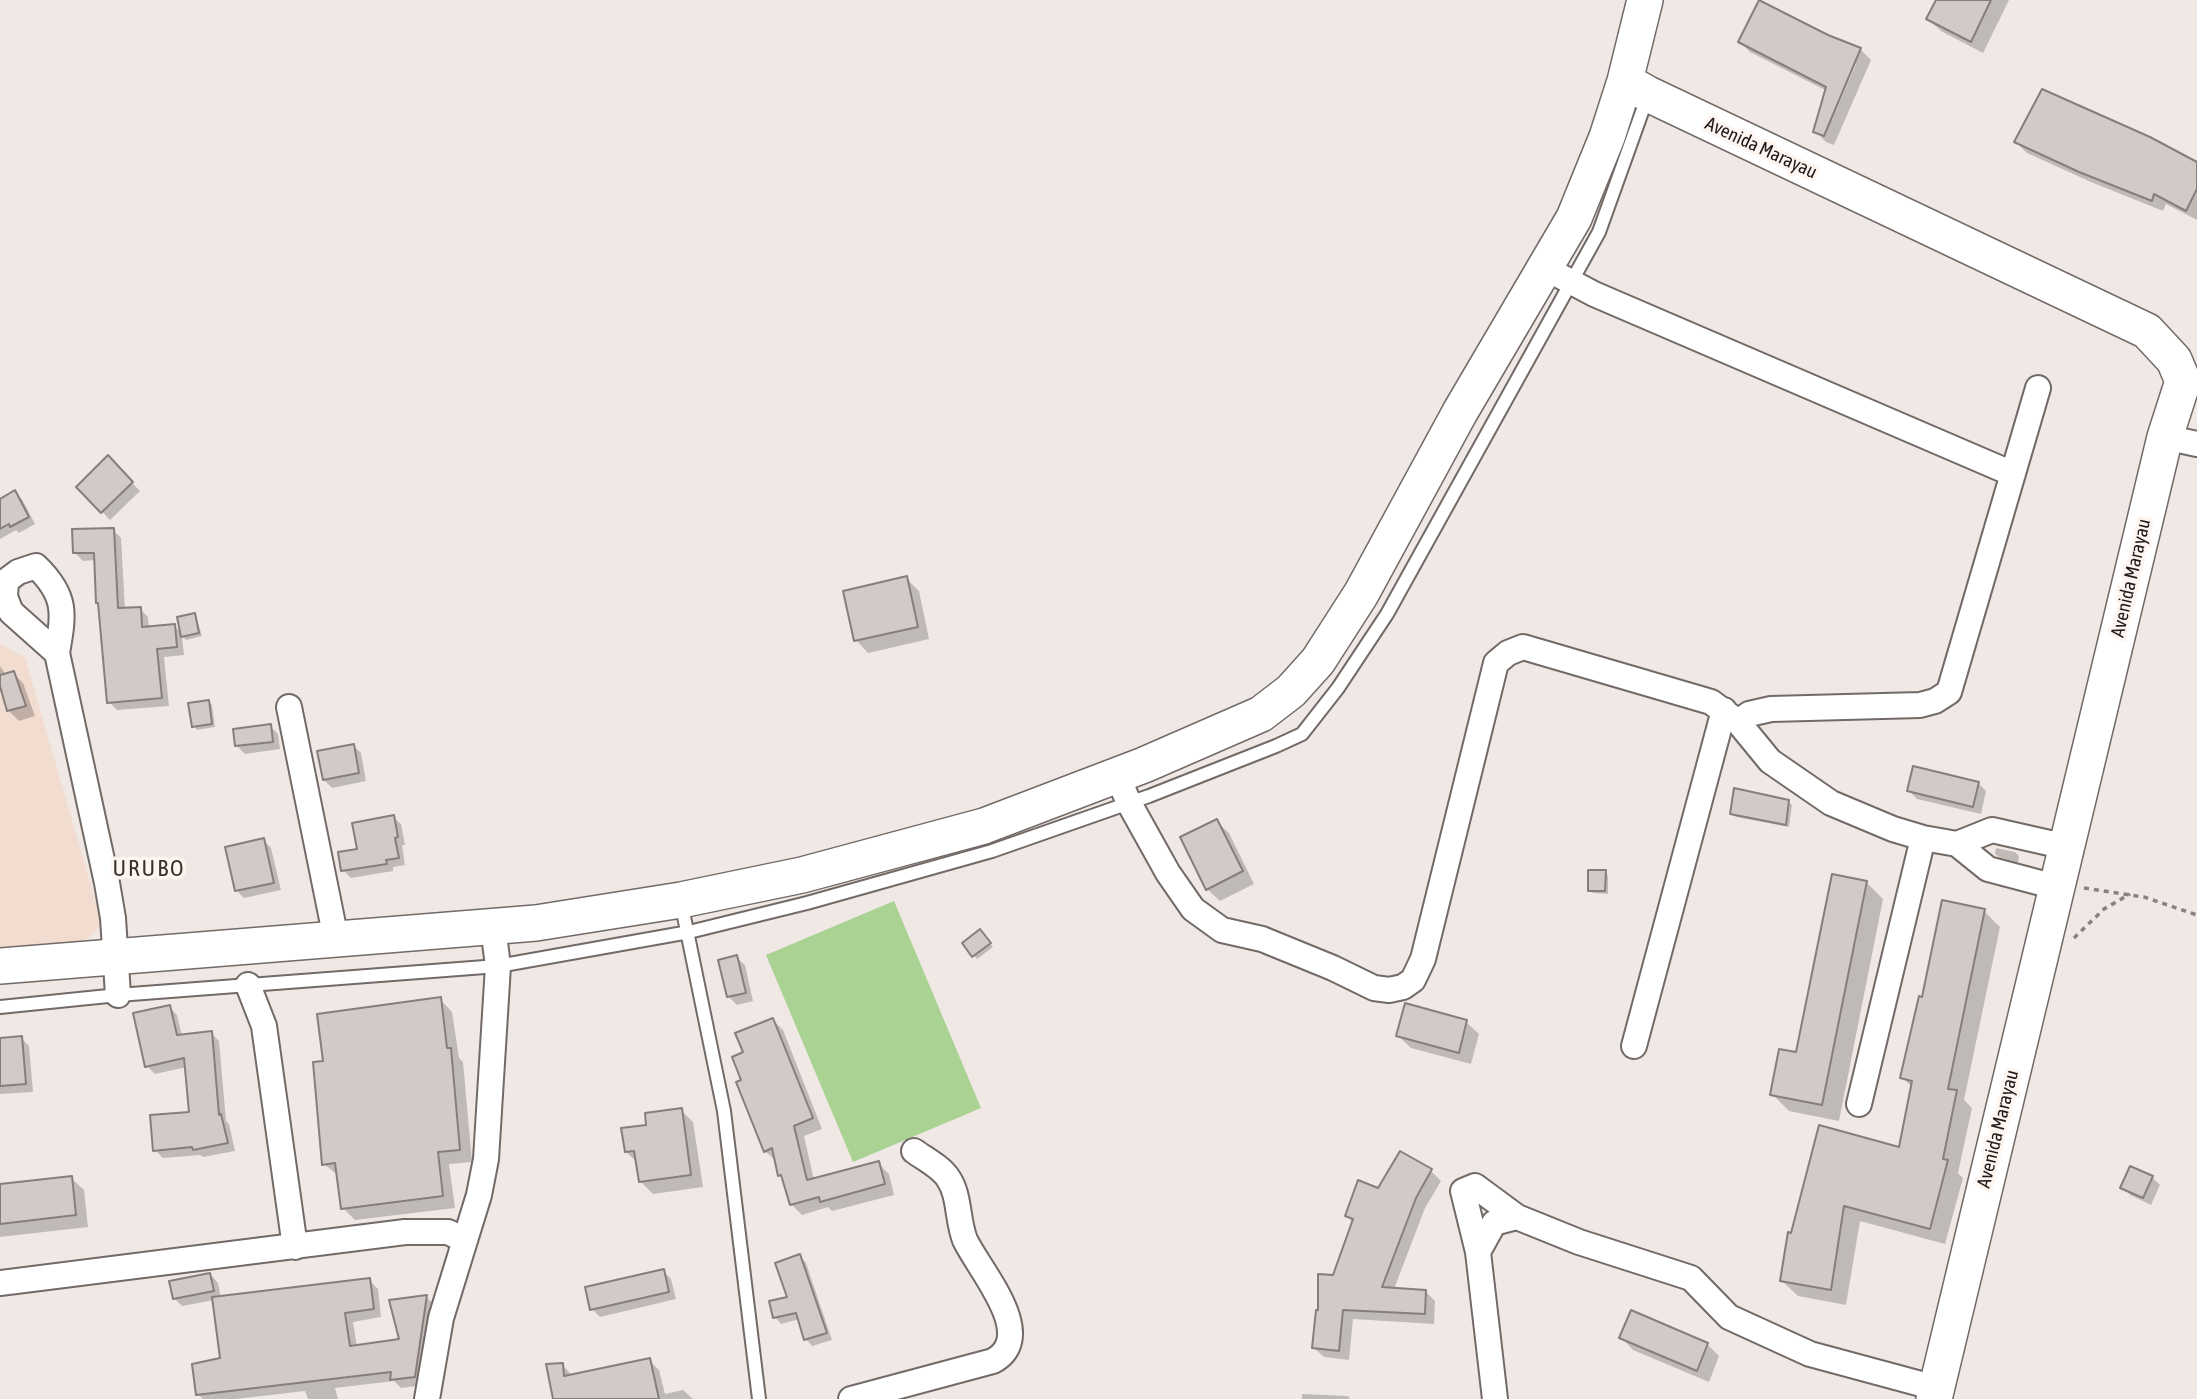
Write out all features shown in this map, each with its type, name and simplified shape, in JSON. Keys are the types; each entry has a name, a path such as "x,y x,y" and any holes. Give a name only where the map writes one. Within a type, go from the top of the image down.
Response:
{"street":[{"path":"0,966 536,923 685,916 802,875 1123,789 1261,714 1292,691 1318,661 1361,594 1460,412 1558,275 1574,218 1607,137 1637,87 1645,0"},
{"name":"Avenida Marayau","path":"1637,87 2147,331 2190,380 2181,441 2056,887 1935,1393"},
{"path":"1558,275 1594,294 2013,474"},
{"path":"1731,716 1771,709 1920,705 1935,701 1949,692 2038,388"},
{"path":"1123,789 1168,873 1193,909 1222,930 1262,939 1374,988 1389,990 1403,987 1413,980 1423,959 1496,663 1508,653 1523,647 1711,702 1731,716 1770,761 1831,803 1893,829 1957,844 1988,869 2056,887"},
{"path":"57,653 107,883 113,918 118,995"},
{"path":"289,707 335,939"},
{"path":"1634,1046 1731,716"},
{"path":"1957,844 1992,830 2067,846"},
{"path":"1859,1104 1923,838"},
{"path":"427,1399 441,1318 479,1195 486,1159 498,966 493,927"},
{"path":"248,985 264,1026 295,1247"},
{"path":"851,1399 993,1361 1005,1355 1010,1342 1008,1317 960,1225 954,1186 946,1174 914,1151"},
{"path":"1495,1399 1478,1252 1463,1191 1475,1186 1517,1217 1579,1242 1691,1279 1729,1317 1810,1354 1935,1393"},
{"path":"1478,1252 1494,1223 1517,1217"},
{"path":"0,1283 405,1231 448,1232 464,1240"}],"lane":[{"path":"0,1007 118,995 498,966 685,916 724,1111 759,1399"}],"path":[{"path":"2056,887 2094,888 2130,894 2197,915"},
{"path":"2073,939 2104,909 2130,894"}],"shaded area":[{"path":"0,644 25,658 102,924 82,945 0,953"}],"green space":[{"path":"894,901 981,1108 853,1162 766,955"}],"building":[{"path":"1759,0 1828,35 1861,48 1824,136 1813,132 1826,87 1738,42"},
{"path":"1936,0 1991,0 1971,42 1926,19"},
{"path":"2042,89 2150,137 2197,162 2197,189 2186,211 2154,194 2152,201 2014,142"},
{"path":"108,455 133,482 101,513 76,487"},
{"path":"15,490 29,517 0,529 0,499"},
{"path":"114,528 118,608 141,607 142,627 175,624 177,647 157,649 162,698 107,703 96,603 94,553 73,553 72,529"},
{"path":"907,576 918,627 854,641 843,591"},
{"path":"195,613 199,633 181,637 177,617"},
{"path":"14,671 26,706 7,711 0,675"},
{"path":"209,700 212,724 192,727 188,703"},
{"path":"271,724 273,742 235,746 233,729"},
{"path":"354,744 359,773 323,780 317,751"},
{"path":"1913,766 1979,782 1973,807 1907,791"},
{"path":"1734,788 1789,800 1786,825 1730,814"},
{"path":"394,815 399,858 386,860 387,864 341,871 338,852 357,849 352,823"},
{"path":"1217,819 1243,871 1206,890 1180,837"},
{"path":"264,838 274,883 235,891 225,847"},
{"path":"1588,870 1606,870 1605,891 1588,891"},
{"path":"1832,874 1867,881 1822,1105 1770,1095 1779,1049 1796,1052"},
{"path":"1942,900 1985,909 1948,1089 1957,1090 1943,1159 1948,1160 1930,1229 1844,1206 1831,1290 1780,1281 1788,1232 1791,1233 1819,1125 1899,1147 1912,1081 1900,1078 1919,996 1922,997"},
{"path":"980,929 991,943 972,957 962,943"},
{"path":"737,955 746,993 727,997 718,960"},
{"path":"441,997 447,1048 451,1048 460,1150 438,1152 443,1196 341,1209 335,1163 322,1165 313,1062 323,1061 317,1014"},
{"path":"1405,1003 1467,1020 1459,1053 1396,1036"},
{"path":"170,1005 177,1035 212,1031 219,1115 221,1114 228,1143 193,1150 192,1147 153,1151 150,1115 189,1112 184,1058 145,1067 133,1013"},
{"path":"773,1018 813,1118 794,1126 807,1180 879,1161 885,1184 820,1202 819,1197 790,1205 781,1175 778,1176 772,1148 764,1152 736,1082 741,1080 732,1057 743,1052 735,1033"},
{"path":"22,1036 26,1084 0,1086 0,1038"},
{"path":"682,1108 691,1175 639,1182 634,1151 625,1152 621,1128 646,1125 645,1113"},
{"path":"1400,1151 1432,1169 1416,1198 1382,1287 1426,1290 1425,1314 1343,1310 1339,1351 1312,1348 1318,1310 1318,1274 1333,1275 1353,1219 1345,1216 1358,1180 1378,1188"},
{"path":"2130,1166 2153,1176 2143,1198 2120,1188"},
{"path":"72,1176 76,1215 0,1224 0,1184"},
{"path":"800,1254 827,1333 804,1340 796,1313 773,1318 769,1301 787,1297 775,1263"},
{"path":"664,1269 669,1292 590,1310 585,1287"},
{"path":"210,1273 214,1291 173,1299 169,1281"},
{"path":"370,1278 374,1309 345,1313 350,1346 399,1339 389,1300 427,1295 415,1377 390,1380 391,1372 196,1395 192,1364 220,1358 212,1297"},
{"path":"1631,1310 1708,1343 1697,1371 1619,1338"},
{"path":"650,1358 659,1399 553,1399 546,1364 563,1363 564,1376"}],"district":[{"name":"URUBO","path":"149,869"}]}
